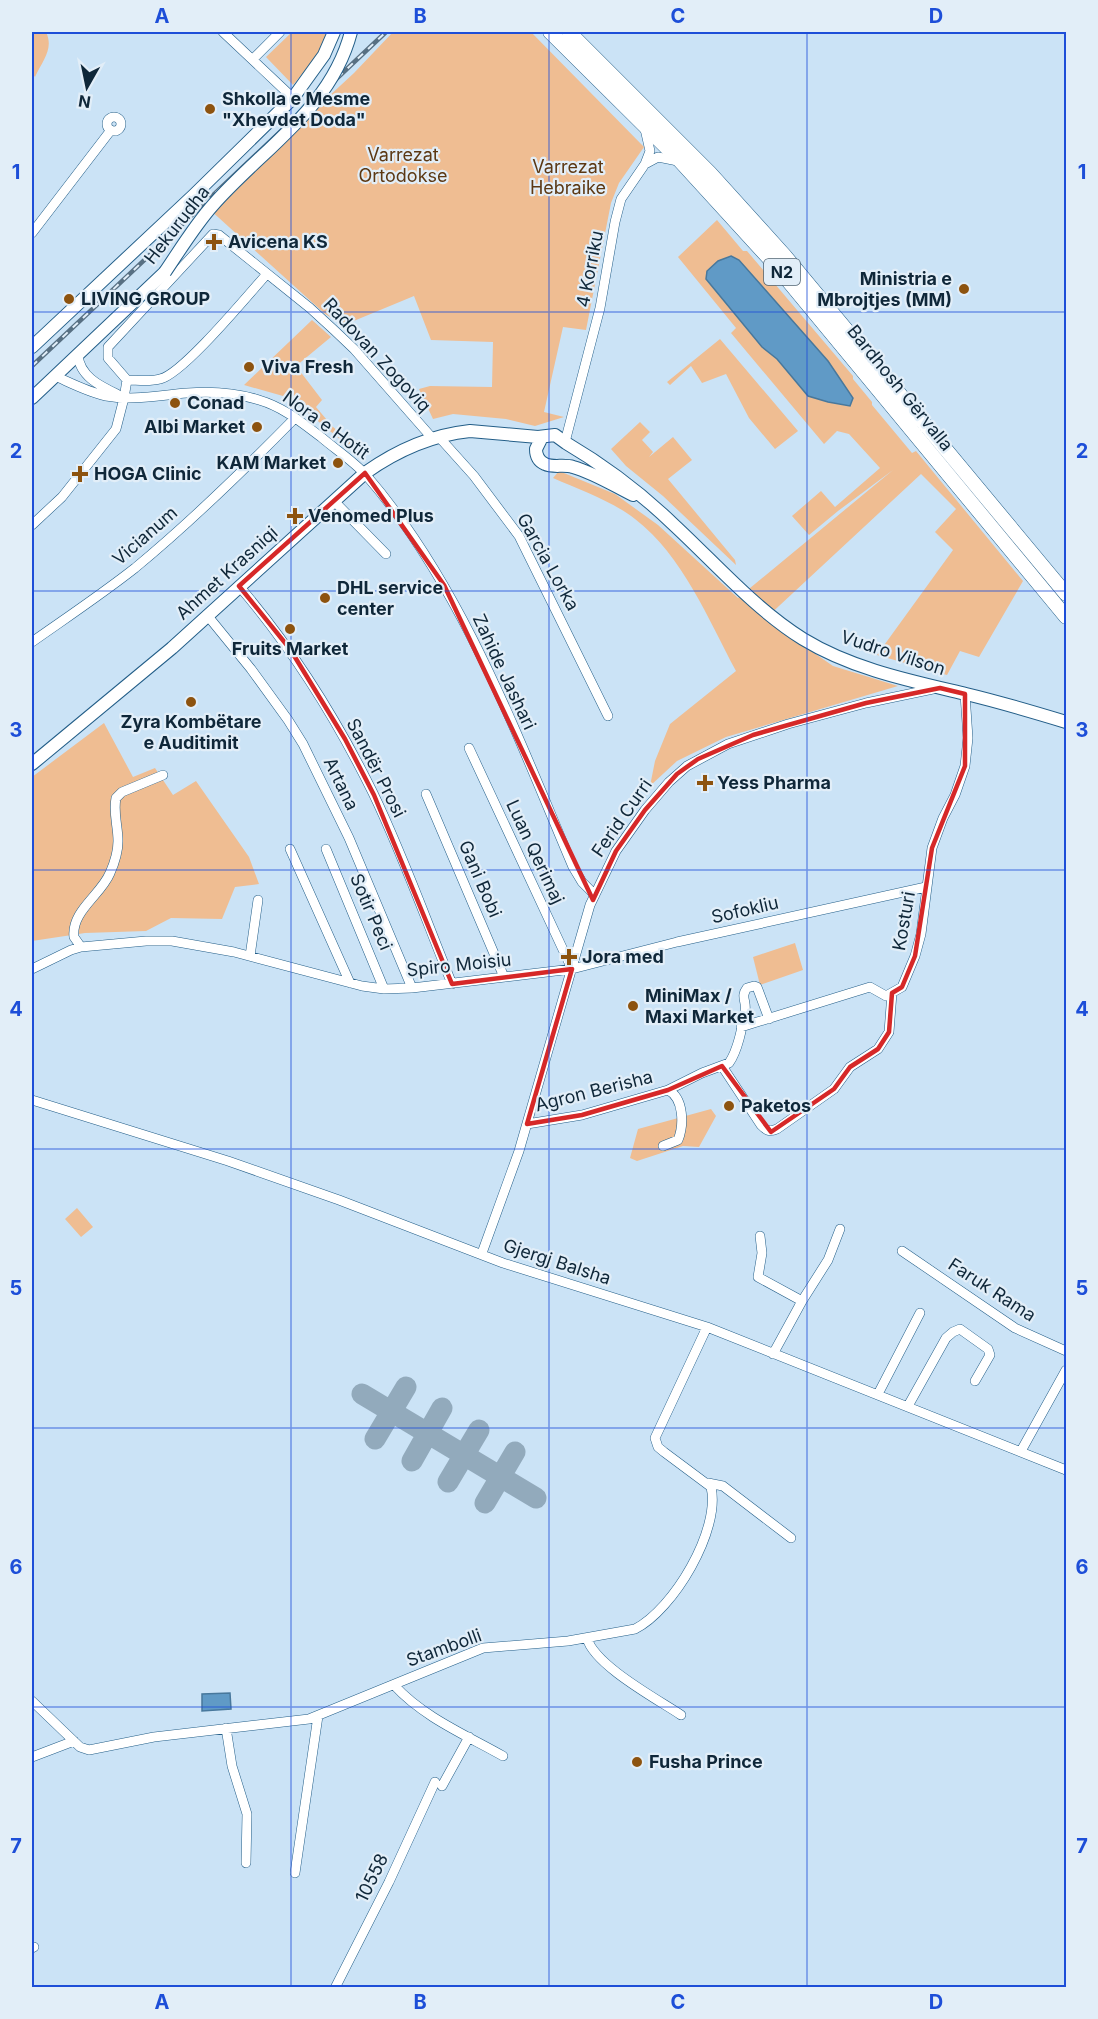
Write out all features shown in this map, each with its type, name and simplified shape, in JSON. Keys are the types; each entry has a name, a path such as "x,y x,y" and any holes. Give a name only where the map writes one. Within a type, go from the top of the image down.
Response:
{"highway":[{"name":"Bardhosh Gërvalla","path":"550,32 680,161 775,265 1066,617"},
{"name":"Bardhosh Gërvalla","path":"569,32 717,181 785,256 1066,594"}],"main road":[{"name":"Hekurudha","path":"32,347 194,195 293,98 324,55 334,32"},
{"name":"Hekurudha","path":"32,398 165,272 212,205 304,115 334,77 346,53 351,32"},
{"name":"Ahmet Krasniqi","path":"32,764 172,648 365,473 394,454 436,438 471,431 559,436 566,443"},
{"name":"Ahmet Krasniqi","path":"495,432 519,441 536,453"},
{"path":"547,435 537,444 536,453 542,462 552,466 562,462 567,453 566,443"},
{"name":"Vudro Vilson","path":"566,443 602,465 650,504 765,611 805,640 850,662 903,679 1066,722"},
{"name":"Vudro Vilson","path":"557,465 585,471 650,504"}],"street":[{"path":"223,32 293,98"},
{"path":"254,59 280,32"},
{"path":"643,125 650,151 645,164"},
{"path":"32,233 111,130"},
{"path":"645,164 658,157 680,161"},
{"name":"4 Korriku","path":"566,443 600,308 619,208 625,191 645,164"},
{"name":"Radovan Zogoviq","path":"127,380 108,358 108,347 213,234 224,238 266,275 310,308 354,350 436,438"},
{"path":"32,525 62,497 116,429 127,380 159,380 187,362 266,275"},
{"name":"Nora e Hotit","path":"78,354 82,368 90,379 124,398"},
{"name":"Nora e Hotit","path":"55,376 95,393 124,398 219,393 257,399 277,406 295,418 365,473"},
{"name":"Vicianum","path":"32,642 116,583 152,554 295,418"},
{"path":"547,435 565,428 570,423"},
{"name":"Garcia Lorka","path":"436,438 474,476 519,536 608,716"},
{"name":"Zahide Jashari","path":"365,473 396,513 444,585 486,668 573,867 582,882 595,895"},
{"path":"334,501 386,554"},
{"name":"Sandër Prosi","path":"238,586 290,649 345,739 374,795 452,984"},
{"name":"Artana","path":"207,615 251,669 303,744 349,838 412,988"},
{"name":"Ferid Curri","path":"482,1253 527,1124 585,921 616,851 638,819 669,782 692,762 728,744 788,724 905,694 940,688"},
{"name":"Kosturi","path":"892,993 902,987 915,956 921,934 932,848 965,766 968,738 965,694"},
{"name":"Luan Qerimaj","path":"469,747 572,969"},
{"path":"81,947 74,937 78,917 104,885 115,858 118,842 116,798 122,792 163,775"},
{"name":"Gani Bobi","path":"426,794 504,977"},
{"path":"291,849 350,983"},
{"name":"Sotir Peci","path":"326,849 384,989"},
{"name":"Sofokliu","path":"572,969 677,942 926,886"},
{"path":"250,956 258,900"},
{"name":"Spiro Moisiu","path":"32,969 81,947 159,940 250,956 350,983 384,989 452,984 572,969"},
{"path":"769,1019 756,987 747,988 743,996 746,1005 733,1058 722,1066 761,1125 771,1132 834,1089 850,1067 878,1049 889,1032 892,993"},
{"path":"741,1027 870,987 886,996 892,993"},
{"name":"Agron Berisha","path":"527,1124 563,1120 668,1090 722,1066"},
{"name":"Agron Berisha","path":"663,1146 678,1140 682,1117 678,1099 668,1090"},
{"name":"Gjergj Balsha","path":"32,1100 228,1161 482,1253 503,1263 707,1326 1066,1470"},
{"path":"773,1353 828,1260 840,1229"},
{"path":"760,1236 762,1252 758,1277 802,1301"},
{"name":"Faruk Rama","path":"902,1251 1014,1328 1066,1351"},
{"path":"878,1394 920,1313"},
{"path":"707,1326 655,1438 658,1447 708,1483 723,1486 791,1538"},
{"path":"908,1406 946,1338 960,1329 988,1349 990,1355 975,1381"},
{"path":"1021,1451 1066,1370"},
{"name":"Stambolli","path":"32,1701 83,1749 89,1750 140,1739 299,1721 318,1716 483,1648 587,1638 634,1629 647,1621 668,1599 690,1568 709,1525 712,1491 708,1483"},
{"path":"587,1638 592,1650 616,1672 681,1715"},
{"path":"394,1685 419,1708 503,1756"},
{"path":"296,1873 318,1716"},
{"path":"226,1728 232,1766 247,1814 246,1863"},
{"name":"10558","path":"335,1988 439,1784 469,1737"},
{"path":"32,1757 75,1741"}],"highlighted area":[{"path":"365,473 444,585 593,900 616,851 645,810 677,774 698,759 753,735 866,703 940,688 965,694 965,766 932,848 915,956 902,987 892,993 889,1032 878,1049 850,1067 834,1089 771,1132 722,1066 668,1090 582,1115 527,1124 572,969 452,984 374,795 345,739 290,649 239,586"}],"green space":[{"path":"32,32 46,32 49,44 35,77 32,73"},
{"path":"292,32 329,32 315,58 293,85 266,57"},
{"path":"393,32 531,32 644,147 619,183 611,203 586,330 563,327 544,412 564,417 535,426 506,419 453,414 433,419 419,389 430,386 492,387 493,342 431,340 414,296 344,325 325,314 208,208 354,73"},
{"path":"717,220 743,251 747,251 853,376 872,405 912,453 916,451 1023,581 979,657 960,651 947,675 877,655 953,550 935,532 956,509 921,474 765,619 833,666 898,686 726,737 677,761 650,786 655,761 670,724 736,671 693,589 667,551 652,534 635,519 616,507 553,478 559,471 615,494 658,525 738,598 893,470 809,535 792,516 821,491 835,507 880,468 849,434 837,431 824,444 731,333 736,328 678,257"},
{"path":"312,320 331,337 296,366 322,400 316,407 332,426 361,452 359,455 290,398 244,385"},
{"path":"720,339 798,431 775,449 749,418 726,374 702,383 691,366 670,385 667,382"},
{"path":"640,422 650,432 642,440 653,452 649,457 673,437 692,460 668,479 735,560 736,565 663,496 626,466 611,449"},
{"path":"104,723 133,777 155,768 173,795 196,781 249,857 259,884 235,887 222,919 171,918 146,931 85,933 32,941 32,777"},
{"path":"795,943 803,970 760,985 753,957"},
{"path":"711,1109 716,1116 699,1147 683,1146 637,1161 630,1158 638,1129"},
{"path":"77,1208 93,1227 81,1237 65,1219"}],"water":[{"path":"731,256 739,260 828,361 853,398 850,406 808,396 777,359 762,347 706,279 707,271 718,261"},
{"path":"230,1693 231,1709 202,1711 202,1694"}],"taxiway":[{"path":"375,1439 406,1387"},
{"path":"362,1394 536,1498"},
{"path":"412,1461 442,1408"},
{"path":"448,1482 479,1430"},
{"path":"485,1503 515,1452"}],"railway":[{"path":"32,366 386,32"}],"place":[{"name":"Shkolla e Mesme \"Xhevdet Doda\"","path":"210,109"},
{"name":"Avicena KS","path":"214,242"},
{"name":"Ministria e Mbrojtjes (MM)","path":"964,289"},
{"name":"LIVING GROUP","path":"69,299"},
{"name":"Viva Fresh","path":"249,367"},
{"name":"Conad","path":"175,403"},
{"name":"Albi Market","path":"257,427"},
{"name":"KAM Market","path":"338,463"},
{"name":"HOGA Clinic","path":"80,474"},
{"name":"Venomed Plus","path":"295,516"},
{"name":"DHL service center","path":"325,598"},
{"name":"Fruits Market","path":"290,629"},
{"name":"Zyra Kombëtare e Auditimit","path":"191,702"},
{"name":"Yess Pharma","path":"705,783"},
{"name":"Jora med","path":"569,957"},
{"name":"MiniMax / Maxi Market","path":"633,1006"},
{"name":"Paketos","path":"729,1106"},
{"name":"Fusha Prince","path":"637,1762"}],"park label":[{"name":"Varrezat Ortodokse","path":"403,165"},
{"name":"Varrezat Hebraike","path":"568,177"}]}
